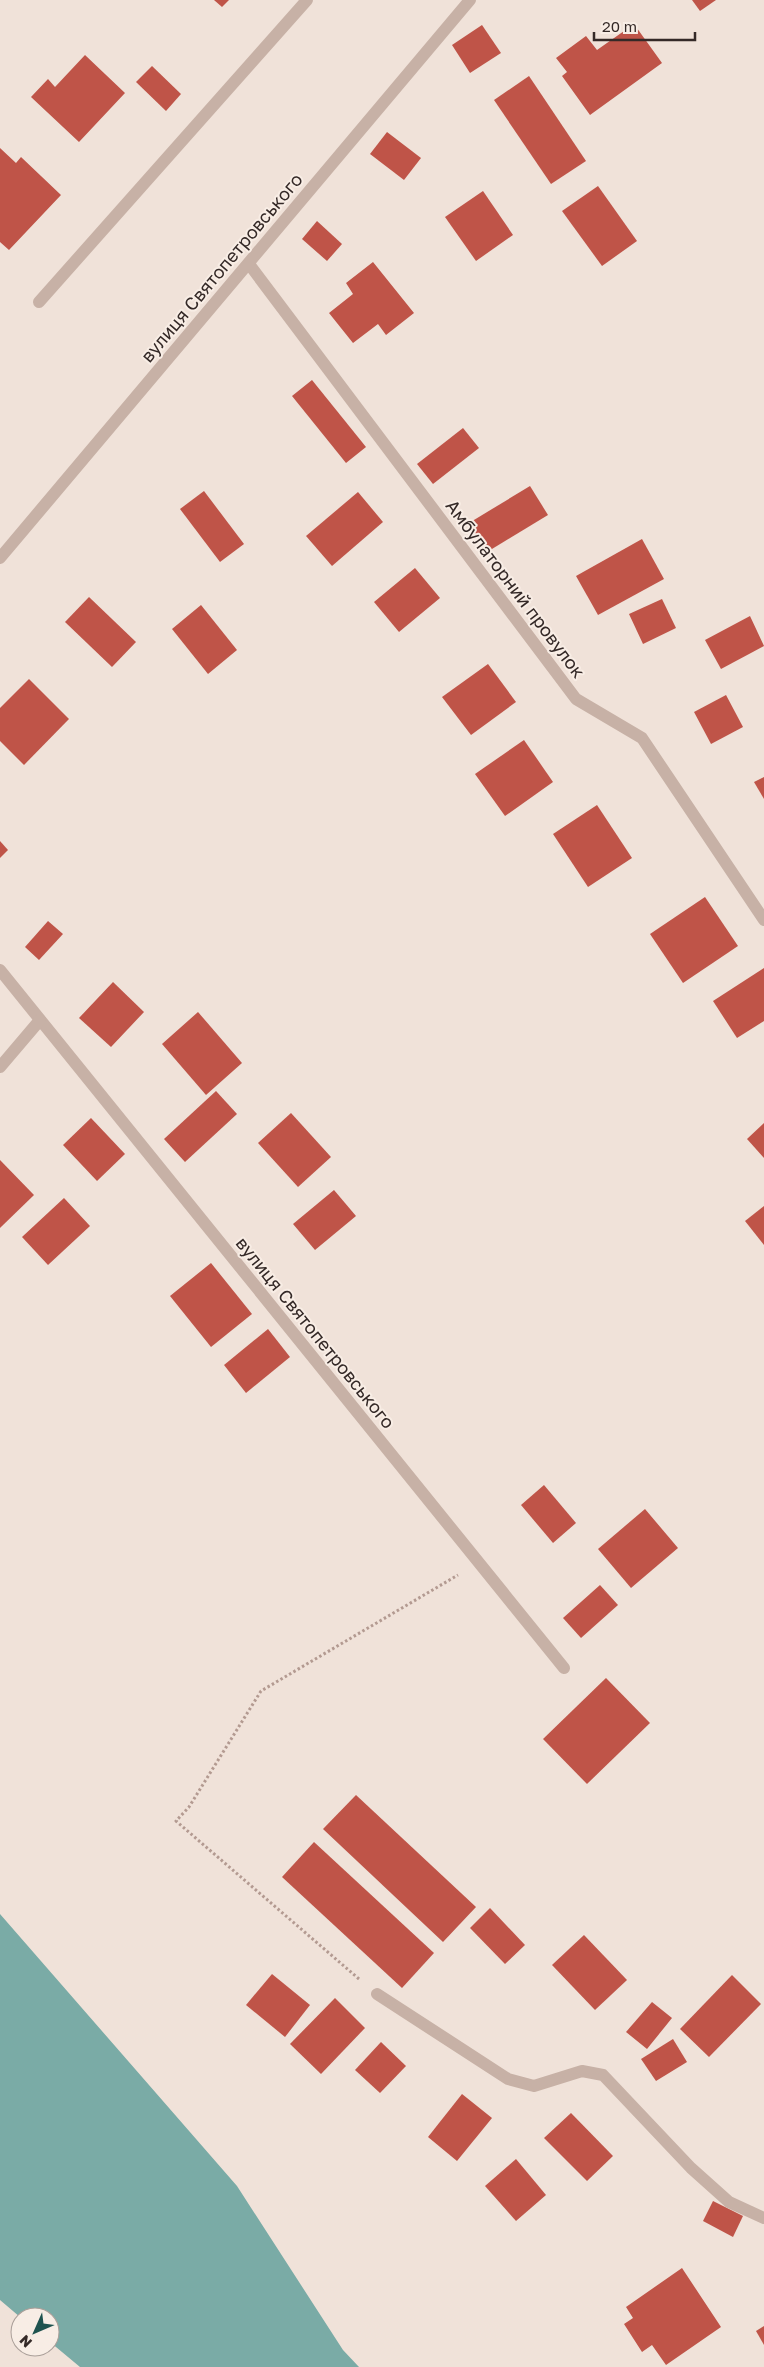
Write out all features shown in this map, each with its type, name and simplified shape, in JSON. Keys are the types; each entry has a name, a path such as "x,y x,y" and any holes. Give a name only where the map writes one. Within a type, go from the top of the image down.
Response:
{"street":[{"path":"39,302 307,0"},
{"name":"вулиця Святопетровського","path":"0,558 470,0"},
{"name":"Амбулаторний провулок","path":"249,264 576,700 642,738 764,920"},
{"name":"вулиця Святопетровського","path":"0,970 564,1668"},
{"path":"0,1067 40,1020"},
{"path":"377,1994 508,2079 534,2086 582,2070 603,2075 691,2168 729,2202 764,2218"}],"path":[{"path":"377,1994 176,1821 190,1807 260,1691 479,1563"}],"water":[{"path":"0,1914 237,2186 343,2350 359,2367 80,2367 60,2350 60,2307 10,2308 0,2300"}],"building":[{"path":"214,0 229,0 222,7"},
{"path":"692,0 716,0 700,11"},
{"path":"634,24 662,63 590,115 562,76 567,72 556,58 586,36 597,50"},
{"path":"482,25 501,53 470,73 452,45"},
{"path":"85,55 125,93 79,142 31,97 48,79 55,87"},
{"path":"152,66 181,94 166,111 136,82"},
{"path":"529,76 586,161 551,184 494,100"},
{"path":"387,132 421,158 404,180 370,154"},
{"path":"0,148 16,163 21,157 61,195 9,250 0,242"},
{"path":"598,186 637,241 602,266 562,211"},
{"path":"483,191 513,235 476,261 445,217"},
{"path":"317,221 342,244 327,261 302,239"},
{"path":"373,262 414,313 386,335 378,324 353,343 329,313 353,294 346,283"},
{"path":"312,380 366,447 346,463 292,396"},
{"path":"463,428 479,448 433,484 417,464"},
{"path":"530,486 548,515 487,552 469,523"},
{"path":"204,491 244,544 220,562 180,509"},
{"path":"358,492 383,522 332,566 306,536"},
{"path":"642,539 664,579 598,615 576,576"},
{"path":"415,568 440,598 399,632 374,602"},
{"path":"89,597 136,642 112,667 65,622"},
{"path":"662,599 676,628 643,644 629,614"},
{"path":"201,605 237,650 208,674 172,629"},
{"path":"750,616 764,646 721,669 705,640"},
{"path":"488,664 516,702 471,735 442,697"},
{"path":"29,679 69,719 24,765 0,741 0,708"},
{"path":"726,695 743,727 711,744 694,712"},
{"path":"524,740 553,782 505,816 475,774"},
{"path":"764,777 764,799 754,782"},
{"path":"597,805 632,858 588,887 553,834"},
{"path":"0,841 8,850 0,858"},
{"path":"705,897 738,946 683,983 650,934"},
{"path":"48,921 63,934 39,960 25,947"},
{"path":"764,968 764,1021 737,1038 713,1001"},
{"path":"113,982 144,1012 111,1047 79,1018"},
{"path":"198,1012 242,1063 206,1095 162,1044"},
{"path":"216,1091 237,1114 185,1162 164,1139"},
{"path":"291,1113 331,1157 298,1187 258,1143"},
{"path":"91,1118 125,1154 97,1181 63,1145"},
{"path":"764,1123 764,1158 747,1139"},
{"path":"0,1160 34,1195 0,1228"},
{"path":"334,1190 356,1216 315,1250 293,1224"},
{"path":"64,1198 90,1226 48,1265 22,1237"},
{"path":"764,1206 764,1245 745,1221"},
{"path":"211,1263 252,1314 211,1347 170,1296"},
{"path":"268,1329 290,1357 246,1393 224,1365"},
{"path":"544,1485 576,1523 553,1543 521,1505"},
{"path":"645,1509 678,1548 631,1588 598,1549"},
{"path":"600,1585 618,1605 581,1638 563,1618"},
{"path":"606,1678 650,1723 587,1784 543,1739"},
{"path":"356,1795 476,1907 443,1942 323,1829"},
{"path":"314,1842 434,1953 402,1988 282,1877"},
{"path":"490,1908 525,1945 505,1964 470,1928"},
{"path":"584,1935 627,1980 595,2010 552,1965"},
{"path":"272,1974 310,2005 285,2037 246,2005"},
{"path":"732,1975 761,2004 709,2057 680,2029"},
{"path":"335,1998 365,2028 321,2074 290,2044"},
{"path":"652,2002 672,2018 647,2049 626,2032"},
{"path":"673,2039 687,2062 656,2081 641,2059"},
{"path":"381,2042 406,2066 380,2093 355,2070"},
{"path":"462,2094 492,2118 457,2161 428,2137"},
{"path":"571,2113 613,2156 587,2181 544,2138"},
{"path":"516,2159 546,2195 516,2221 485,2186"},
{"path":"713,2201 743,2216 733,2237 703,2221"},
{"path":"682,2268 721,2327 666,2365 652,2345 642,2352 624,2324 633,2318 626,2307"},
{"path":"764,2326 764,2345 756,2331"}]}
